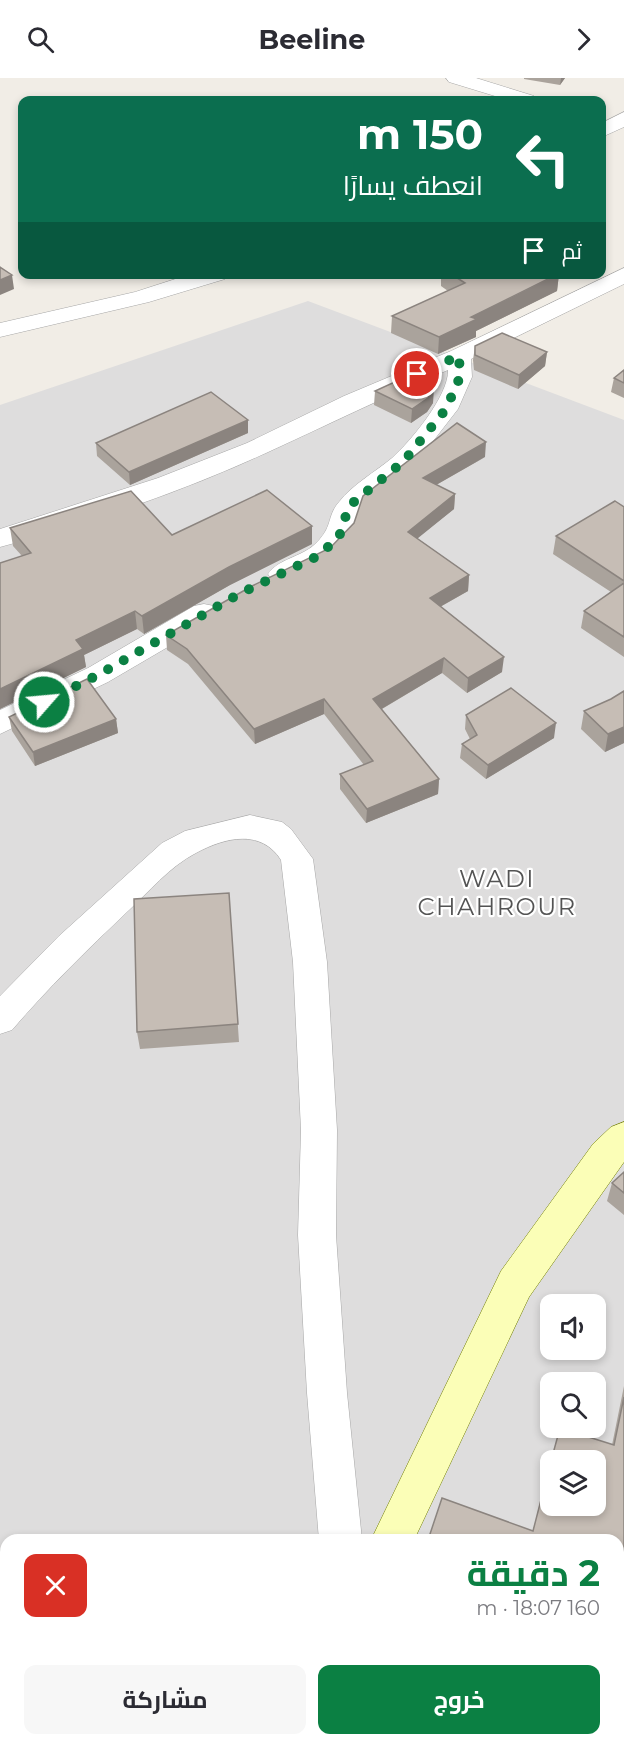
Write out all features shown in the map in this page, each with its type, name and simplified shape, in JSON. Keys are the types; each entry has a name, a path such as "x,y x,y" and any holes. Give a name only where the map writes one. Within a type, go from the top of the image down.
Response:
{"main road":[{"path":"395,1534 515,1284 606,1155 624,1138"}],"street":[{"path":"456,78 514,96"},
{"path":"0,538 178,480 256,448 353,401 459,356 624,275"},
{"path":"0,330 141,297 200,279"},
{"path":"259,585 318,556 339,537 349,506 404,461 446,409 460,377 459,356"},
{"path":"0,723 98,675 226,601"},
{"path":"0,1020 82,934 160,861 184,844 228,829 252,825 277,832 290,845 297,859 310,962 319,1130 317,1235 327,1393 340,1534"}],"shaded area":[{"path":"308,301 624,420 624,1534 0,1534 0,405"}],"building":[{"path":"0,267 12,275 0,280"},
{"path":"459,279 548,279 471,317 477,319 439,337 392,316 465,283"},
{"path":"502,333 547,352 519,375 475,355 475,346"},
{"path":"421,370 434,389 428,398 412,409 375,391"},
{"path":"624,370 624,383 614,378"},
{"path":"211,392 248,420 129,472 96,443"},
{"path":"457,423 486,442 423,478 455,494 408,532 469,575 430,598 504,657 468,678 444,658 373,699 439,779 367,809 340,774 373,761 324,699 254,729 187,649 166,635 252,586 330,548 354,523 363,496"},
{"path":"267,490 312,526 229,567 142,616 135,611 76,640 83,649 0,689 0,563 31,553 10,528 131,491 172,535"},
{"path":"615,501 624,507 624,581 556,536"},
{"path":"624,583 624,637 584,611"},
{"path":"87,679 116,719 33,752 9,717"},
{"path":"511,688 556,723 488,765 462,744 477,735 466,715"},
{"path":"624,691 624,727 608,734 584,711"},
{"path":"229,893 238,1024 137,1032 134,899"},
{"path":"624,1172 624,1193 612,1183"},
{"path":"624,1397 624,1534 430,1534 442,1498 533,1531 540,1504 540,1516 606,1516 606,1450 554,1450 557,1438 592,1438 614,1445"}],"district":[{"name":"WADI CHAHROUR","path":"497,893"}],"route":[{"path":"44,702 98,675 241,593 318,556 339,537 349,506 404,461 446,409 460,377 459,356 417,374"}]}
